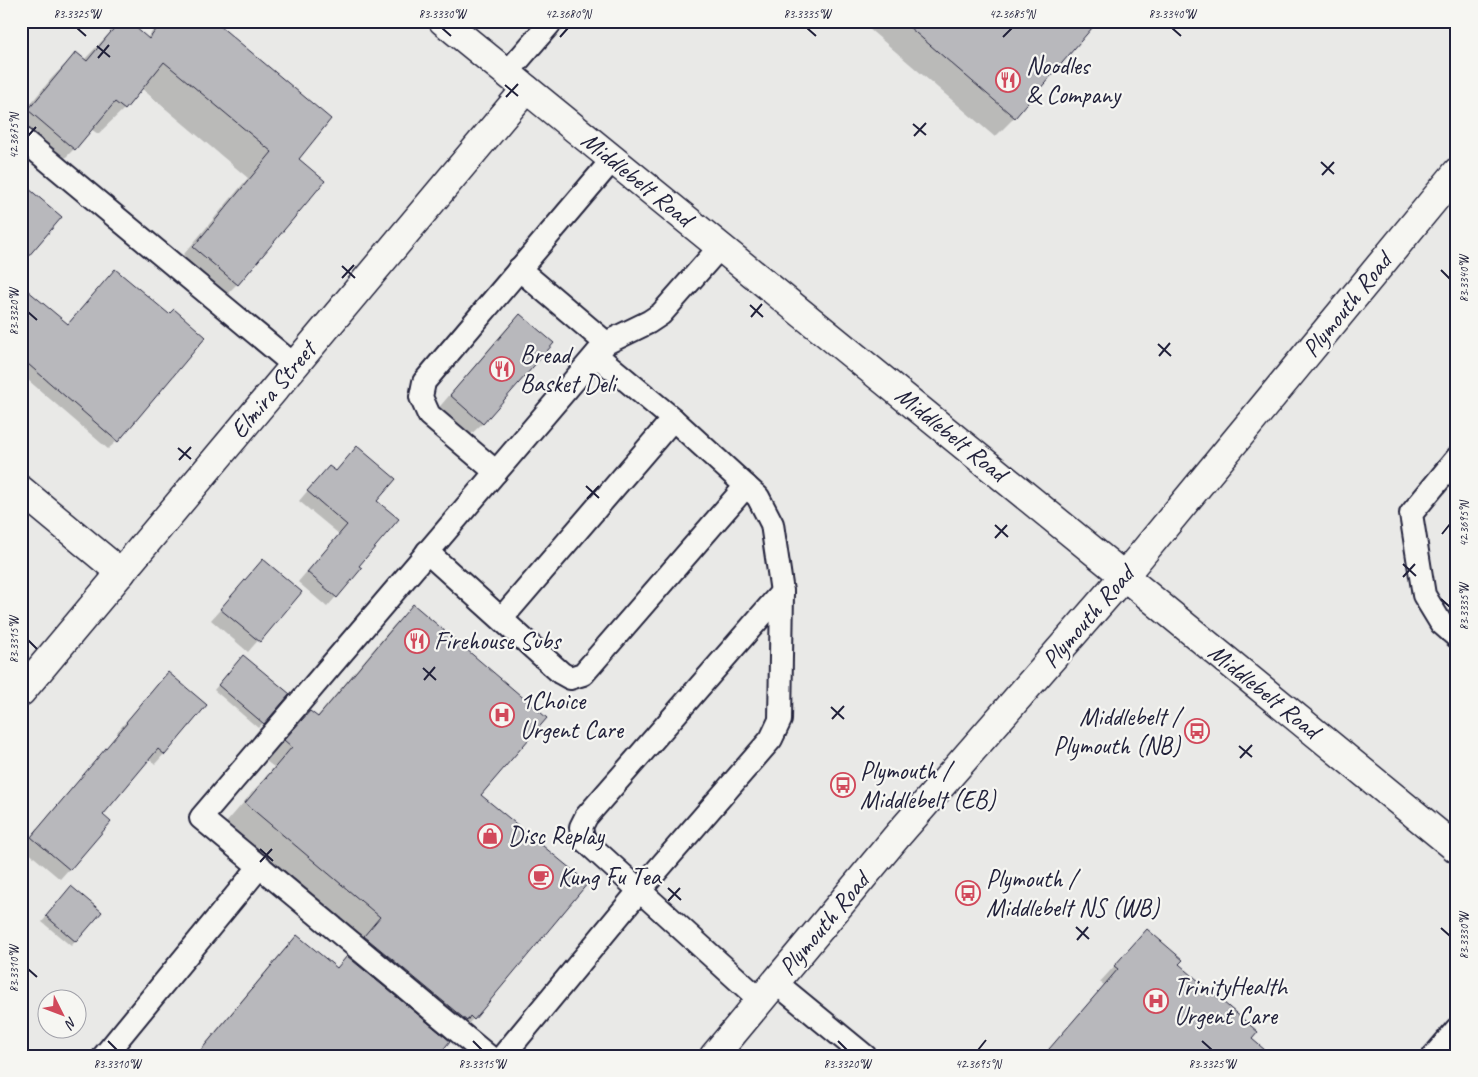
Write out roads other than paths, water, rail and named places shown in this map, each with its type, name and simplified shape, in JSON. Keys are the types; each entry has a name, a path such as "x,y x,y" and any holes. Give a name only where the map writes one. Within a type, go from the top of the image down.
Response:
{"main road":[{"name":"Middlebelt Road","path":"443,21 1457,849"},
{"name":"Elmira Street","path":"21,692 294,365 516,81"},
{"name":"Plymouth Road","path":"714,1056 898,836 1124,576 1455,178"},
{"path":"21,490 121,573"}],"lane":[{"path":"516,81 552,21"},
{"path":"21,138 294,365"},
{"path":"496,472 429,415 421,397 424,382 613,159"},
{"path":"488,1056 201,818 601,349 660,314 720,247"},
{"path":"503,1056 640,890 771,739 780,720 782,592 772,524 758,497 673,419 519,269"},
{"path":"502,618 673,419"},
{"path":"1457,458 1411,514 1424,595 1441,623 1457,637"},
{"path":"427,552 570,678 583,674 746,486"},
{"path":"782,592 586,817 581,827 583,838 640,890 768,991 865,1056"},
{"path":"104,1056 260,866"},
{"path":"1434,1056 1457,1030"}],"place":[{"name":"Noodles & Company","path":"1008,80"},
{"name":"Bread Basket Deli","path":"502,369"},
{"name":"Firehouse Subs","path":"417,641"},
{"name":"1Choice Urgent Care","path":"502,715"},
{"name":"Middlebelt / Plymouth (NB)","path":"1197,731"},
{"name":"Plymouth / Middlebelt (EB)","path":"843,785"},
{"name":"Disc Replay","path":"490,836"},
{"name":"Kung Fu Tea","path":"541,877"},
{"name":"Plymouth / Middlebelt NS (WB)","path":"968,893"},
{"name":"TrinityHealth Urgent Care","path":"1156,1001"}]}
